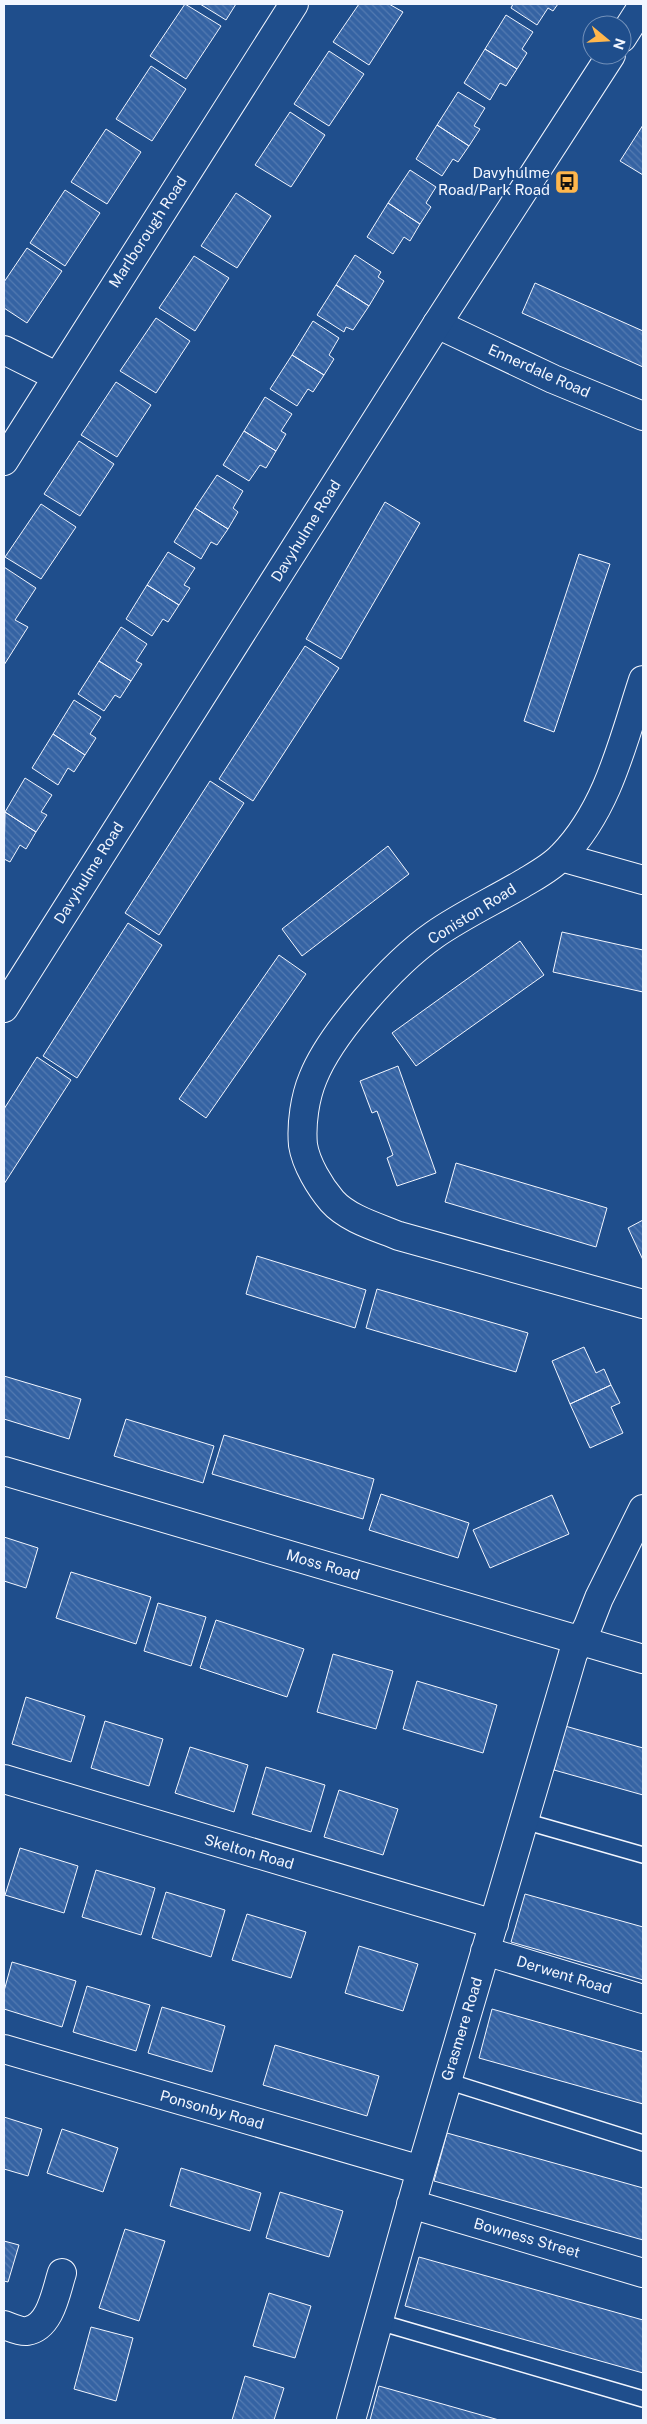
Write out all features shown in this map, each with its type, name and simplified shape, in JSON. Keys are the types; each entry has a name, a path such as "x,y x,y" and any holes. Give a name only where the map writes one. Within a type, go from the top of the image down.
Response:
{"street":[{"name":"Marlborough Road","path":"4,461 56,376 294,4"},
{"path":"632,22 643,5"},
{"name":"Davyhulme Road","path":"4,1008 437,324 605,65"},
{"name":"Ennerdale Road","path":"437,324 553,379 643,416"},
{"path":"4,350 56,376"},
{"name":"Coniston Road","path":"643,680 615,767 596,811 561,858 540,873 433,935 377,986 336,1038 313,1078 304,1112 303,1145 315,1177 333,1202 361,1220 399,1236 643,1304"},
{"path":"561,858 643,880"},
{"name":"Moss Road","path":"4,1471 643,1659"},
{"name":"Grasmere Road","path":"351,2420 411,2204 573,1654 643,1509"},
{"name":"Skelton Road","path":"4,1779 494,1924"},
{"name":"Derwent Road","path":"485,1951 643,1999"},
{"name":"Ponsonby Road","path":"4,2049 421,2170"},
{"name":"Bowness Street","path":"411,2204 643,2273"},
{"path":"4,2325 26,2331 38,2326 50,2311 62,2273"}],"lane":[{"path":"524,1821 643,1856"},
{"path":"447,2081 643,2143"},
{"path":"379,2322 643,2399"}],"building":[{"path":"185,4 221,26 186,79 150,56"},
{"path":"200,4 236,4 226,20"},
{"path":"359,4 389,4 403,12 369,65 333,42"},
{"path":"513,4 558,4 553,11 548,8 537,25 511,8"},
{"path":"506,15 533,32 522,49 527,53 517,69 485,49"},
{"path":"485,49 517,69 506,86 500,83 490,100 464,83"},
{"path":"329,51 364,74 329,126 294,104"},
{"path":"151,66 186,89 152,141 116,119"},
{"path":"458,92 485,108 474,126 480,129 469,146 437,125"},
{"path":"290,112 325,135 291,187 255,165"},
{"path":"437,125 469,146 458,162 453,159 442,176 416,159"},
{"path":"643,125 643,175 620,161"},
{"path":"106,129 141,152 107,204 71,182"},
{"path":"410,170 436,187 426,203 431,207 420,224 388,203"},
{"path":"65,190 100,213 65,266 30,243"},
{"path":"236,193 271,216 237,268 201,246"},
{"path":"388,203 420,224 410,241 404,237 393,254 367,237"},
{"path":"27,248 62,271 27,323 4,308 4,282"},
{"path":"355,255 381,272 378,277 384,281 369,306 336,285"},
{"path":"194,256 229,278 195,331 159,308"},
{"path":"535,283 643,331 643,367 522,313"},
{"path":"336,285 369,306 353,330 346,327 344,332 317,315"},
{"path":"156,318 190,341 156,393 120,371"},
{"path":"313,321 339,338 329,355 334,359 324,375 292,355"},
{"path":"292,355 324,375 313,392 308,389 297,406 270,389"},
{"path":"116,382 151,405 117,457 81,435"},
{"path":"265,397 292,414 281,431 286,434 276,451 244,431"},
{"path":"244,431 276,451 266,468 260,465 249,481 223,465"},
{"path":"79,441 114,464 80,516 44,494"},
{"path":"217,475 243,491 233,508 238,512 228,529 195,508"},
{"path":"385,502 420,523 341,659 306,639"},
{"path":"41,504 76,527 41,579 5,557"},
{"path":"195,508 228,529 217,545 211,542 201,559 174,542"},
{"path":"168,552 195,568 184,585 190,588 179,605 147,585"},
{"path":"579,554 610,564 554,732 524,721"},
{"path":"4,567 36,588 15,620 28,627 4,665"},
{"path":"147,585 179,605 168,622 163,619 152,636 126,619"},
{"path":"121,627 147,644 136,661 142,664 131,681 99,661"},
{"path":"305,646 339,668 253,801 219,779"},
{"path":"99,661 131,681 120,698 115,695 104,711 78,694"},
{"path":"74,700 101,717 90,734 96,738 85,755 53,734"},
{"path":"53,734 85,755 74,772 68,768 58,785 32,768"},
{"path":"25,778 52,795 41,812 47,815 36,832 5,812"},
{"path":"210,781 244,803 159,935 125,913"},
{"path":"5,812 36,832 26,849 20,845 10,862 4,859"},
{"path":"388,846 409,874 302,956 282,929"},
{"path":"128,923 162,945 77,1078 43,1056"},
{"path":"562,932 643,950 643,992 553,972"},
{"path":"520,941 544,975 416,1066 392,1033"},
{"path":"279,955 306,974 206,1118 179,1099"},
{"path":"37,1057 71,1080 4,1184 4,1109"},
{"path":"398,1066 436,1173 397,1186 387,1158 393,1155 377,1111 372,1113 360,1081"},
{"path":"456,1163 607,1208 596,1247 445,1202"},
{"path":"643,1220 643,1260 628,1228"},
{"path":"257,1256 366,1290 355,1328 246,1294"},
{"path":"377,1289 528,1333 516,1372 366,1328"},
{"path":"584,1347 596,1373 604,1369 611,1385 570,1404 552,1361"},
{"path":"4,1376 81,1399 69,1439 4,1419"},
{"path":"611,1385 620,1403 611,1407 623,1433 590,1448 570,1404"},
{"path":"126,1419 214,1446 203,1483 114,1456"},
{"path":"224,1435 374,1479 363,1519 212,1474"},
{"path":"381,1494 469,1523 458,1558 369,1530"},
{"path":"552,1495 569,1534 490,1568 473,1530"},
{"path":"4,1537 38,1548 26,1588 4,1581"},
{"path":"71,1572 151,1597 136,1644 56,1618"},
{"path":"158,1603 206,1617 191,1666 144,1651"},
{"path":"216,1620 304,1649 287,1697 200,1668"},
{"path":"333,1654 393,1671 376,1729 317,1712"},
{"path":"417,1681 497,1705 483,1753 403,1729"},
{"path":"26,1697 85,1716 71,1762 12,1744"},
{"path":"105,1721 163,1739 149,1786 91,1768"},
{"path":"565,1726 643,1748 643,1795 554,1770"},
{"path":"190,1747 248,1765 234,1812 175,1793"},
{"path":"266,1767 325,1785 311,1832 252,1814"},
{"path":"339,1790 398,1809 383,1855 324,1837"},
{"path":"20,1848 78,1866 64,1913 5,1895"},
{"path":"96,1870 155,1888 141,1935 82,1917"},
{"path":"166,1892 225,1910 211,1957 152,1938"},
{"path":"525,1894 643,1927 643,1980 511,1942"},
{"path":"247,1914 306,1932 291,1978 232,1960"},
{"path":"359,1946 418,1964 403,2011 345,1993"},
{"path":"12,1962 76,1981 62,2027 4,2009 4,1991"},
{"path":"87,1986 150,2005 136,2051 73,2032"},
{"path":"162,2007 225,2026 212,2072 148,2053"},
{"path":"492,2009 643,2052 643,2104 479,2058"},
{"path":"275,2045 379,2076 367,2116 263,2085"},
{"path":"4,2117 42,2129 28,2176 4,2169"},
{"path":"62,2129 118,2148 103,2192 47,2173"},
{"path":"447,2133 643,2188 643,2240 434,2181"},
{"path":"181,2168 261,2193 250,2231 170,2206"},
{"path":"280,2192 343,2211 329,2257 266,2238"},
{"path":"125,2229 165,2241 139,2321 99,2308"},
{"path":"4,2241 19,2245 8,2282 4,2281"},
{"path":"419,2257 643,2320 643,2373 405,2306"},
{"path":"269,2293 311,2306 295,2358 253,2346"},
{"path":"91,2327 133,2338 116,2401 74,2389"},
{"path":"245,2376 284,2388 274,2420 232,2420"},
{"path":"379,2386 499,2420 370,2420"}],"place":[{"name":"Davyhulme Road/Park Road","path":"567,182"}]}
